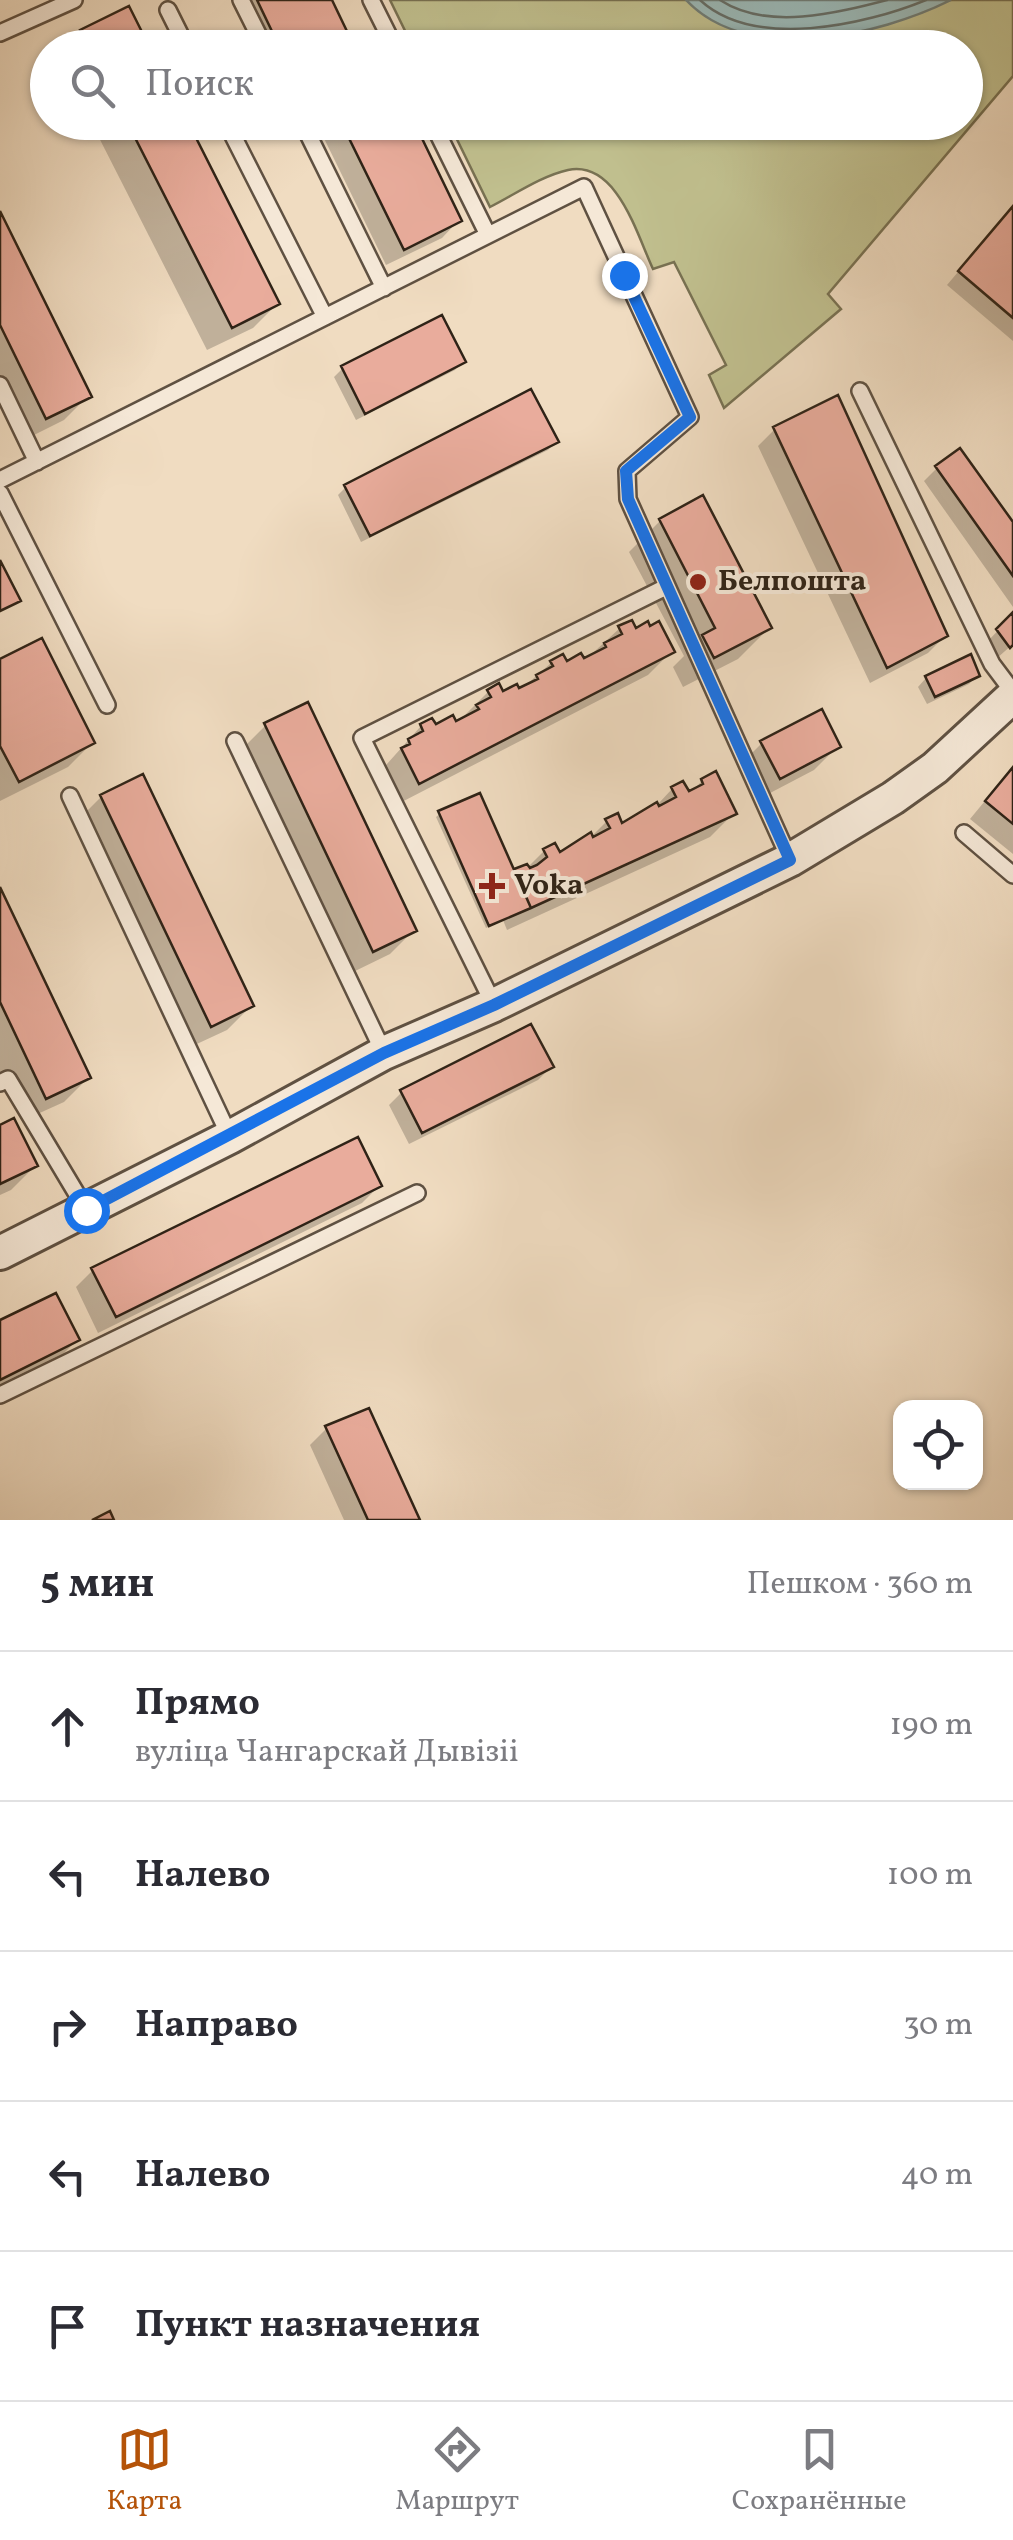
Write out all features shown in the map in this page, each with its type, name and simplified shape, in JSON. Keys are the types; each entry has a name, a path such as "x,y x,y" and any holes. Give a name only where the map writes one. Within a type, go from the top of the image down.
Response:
{"street":[{"path":"0,1253 230,1137 384,1053 494,1005 790,860 894,798 935,768 1013,694"}],"lane":[{"path":"0,34 74,0"},
{"path":"242,0 256,30"},
{"path":"371,0 386,30"},
{"path":"168,10 178,30"},
{"path":"235,140 326,317"},
{"path":"311,140 384,288"},
{"path":"441,140 488,235"},
{"path":"0,480 584,187 690,417 626,471 628,499 790,860"},
{"path":"0,385 37,462"},
{"path":"860,391 992,664 1013,694"},
{"path":"0,493 107,706"},
{"path":"494,1005 362,738 666,587"},
{"path":"235,741 384,1053"},
{"path":"70,796 230,1137"},
{"path":"964,833 1013,875"},
{"path":"0,1082 8,1078 86,1210"},
{"path":"0,1395 417,1193"}],"shaded area":[{"path":"390,0 1013,0 1013,76 983,111 983,30 405,30"},
{"path":"457,140 959,140 828,294 841,309 724,408 709,375 726,365 674,262 653,269 623,203 600,176 585,170 568,170 490,207"}],"water":[{"path":"686,0 951,0 864,30 736,30 712,20"}],"building":[{"path":"257,0 332,0 346,30 271,30"},
{"path":"129,6 141,30 80,30"},
{"path":"136,140 197,140 280,304 232,328"},
{"path":"350,140 423,140 462,221 404,250"},
{"path":"1013,206 1013,318 958,271"},
{"path":"0,211 92,397 46,419 0,325"},
{"path":"442,315 466,362 365,414 341,366"},
{"path":"531,389 559,442 370,536 344,485"},
{"path":"838,395 948,636 887,668 773,427"},
{"path":"960,448 1013,522 1013,576 935,466"},
{"path":"703,495 772,628 714,658 702,635 715,628 659,519"},
{"path":"0,560 21,601 0,611"},
{"path":"1013,612 1013,645 1010,648 996,629"},
{"path":"632,620 636,628 648,621 650,626 659,621 675,652 419,784 401,748 423,731 420,724 432,718 436,724 453,715 456,721 479,709 476,705 491,697 487,690 499,683 503,691 517,684 519,688 538,679 536,675 553,666 550,661 563,654 567,661 581,653 584,658 606,647 604,643 622,634 618,626"},
{"path":"42,638 95,743 19,782 0,746 0,659"},
{"path":"971,654 980,676 935,697 925,676"},
{"path":"308,702 417,931 373,952 264,723"},
{"path":"822,709 841,747 780,779 760,741"},
{"path":"1013,767 1013,824 985,801"},
{"path":"716,771 737,814 531,908 514,869 537,865 547,857 543,849 555,843 560,852 591,832 593,837 610,828 605,819 618,813 622,823 657,802 659,806 676,797 671,787 683,781 689,791"},
{"path":"143,774 254,1006 211,1027 100,795"},
{"path":"480,793 531,908 489,926 438,811"},
{"path":"0,887 91,1078 46,1099 0,1002"},
{"path":"531,1024 554,1067 422,1133 400,1090"},
{"path":"14,1118 38,1166 0,1184 0,1125"},
{"path":"358,1137 382,1186 116,1317 91,1268"},
{"path":"56,1293 80,1340 0,1380 0,1320"},
{"path":"369,1408 420,1520 368,1520 325,1426"},
{"path":"110,1511 114,1520 92,1520"}],"place":[{"name":"Белпошта","path":"698,582"},
{"name":"Voka","path":"492,886"}],"route":[{"path":"86,1210 384,1053 494,1005 790,860 628,499 626,471 690,417 624,275"}]}
